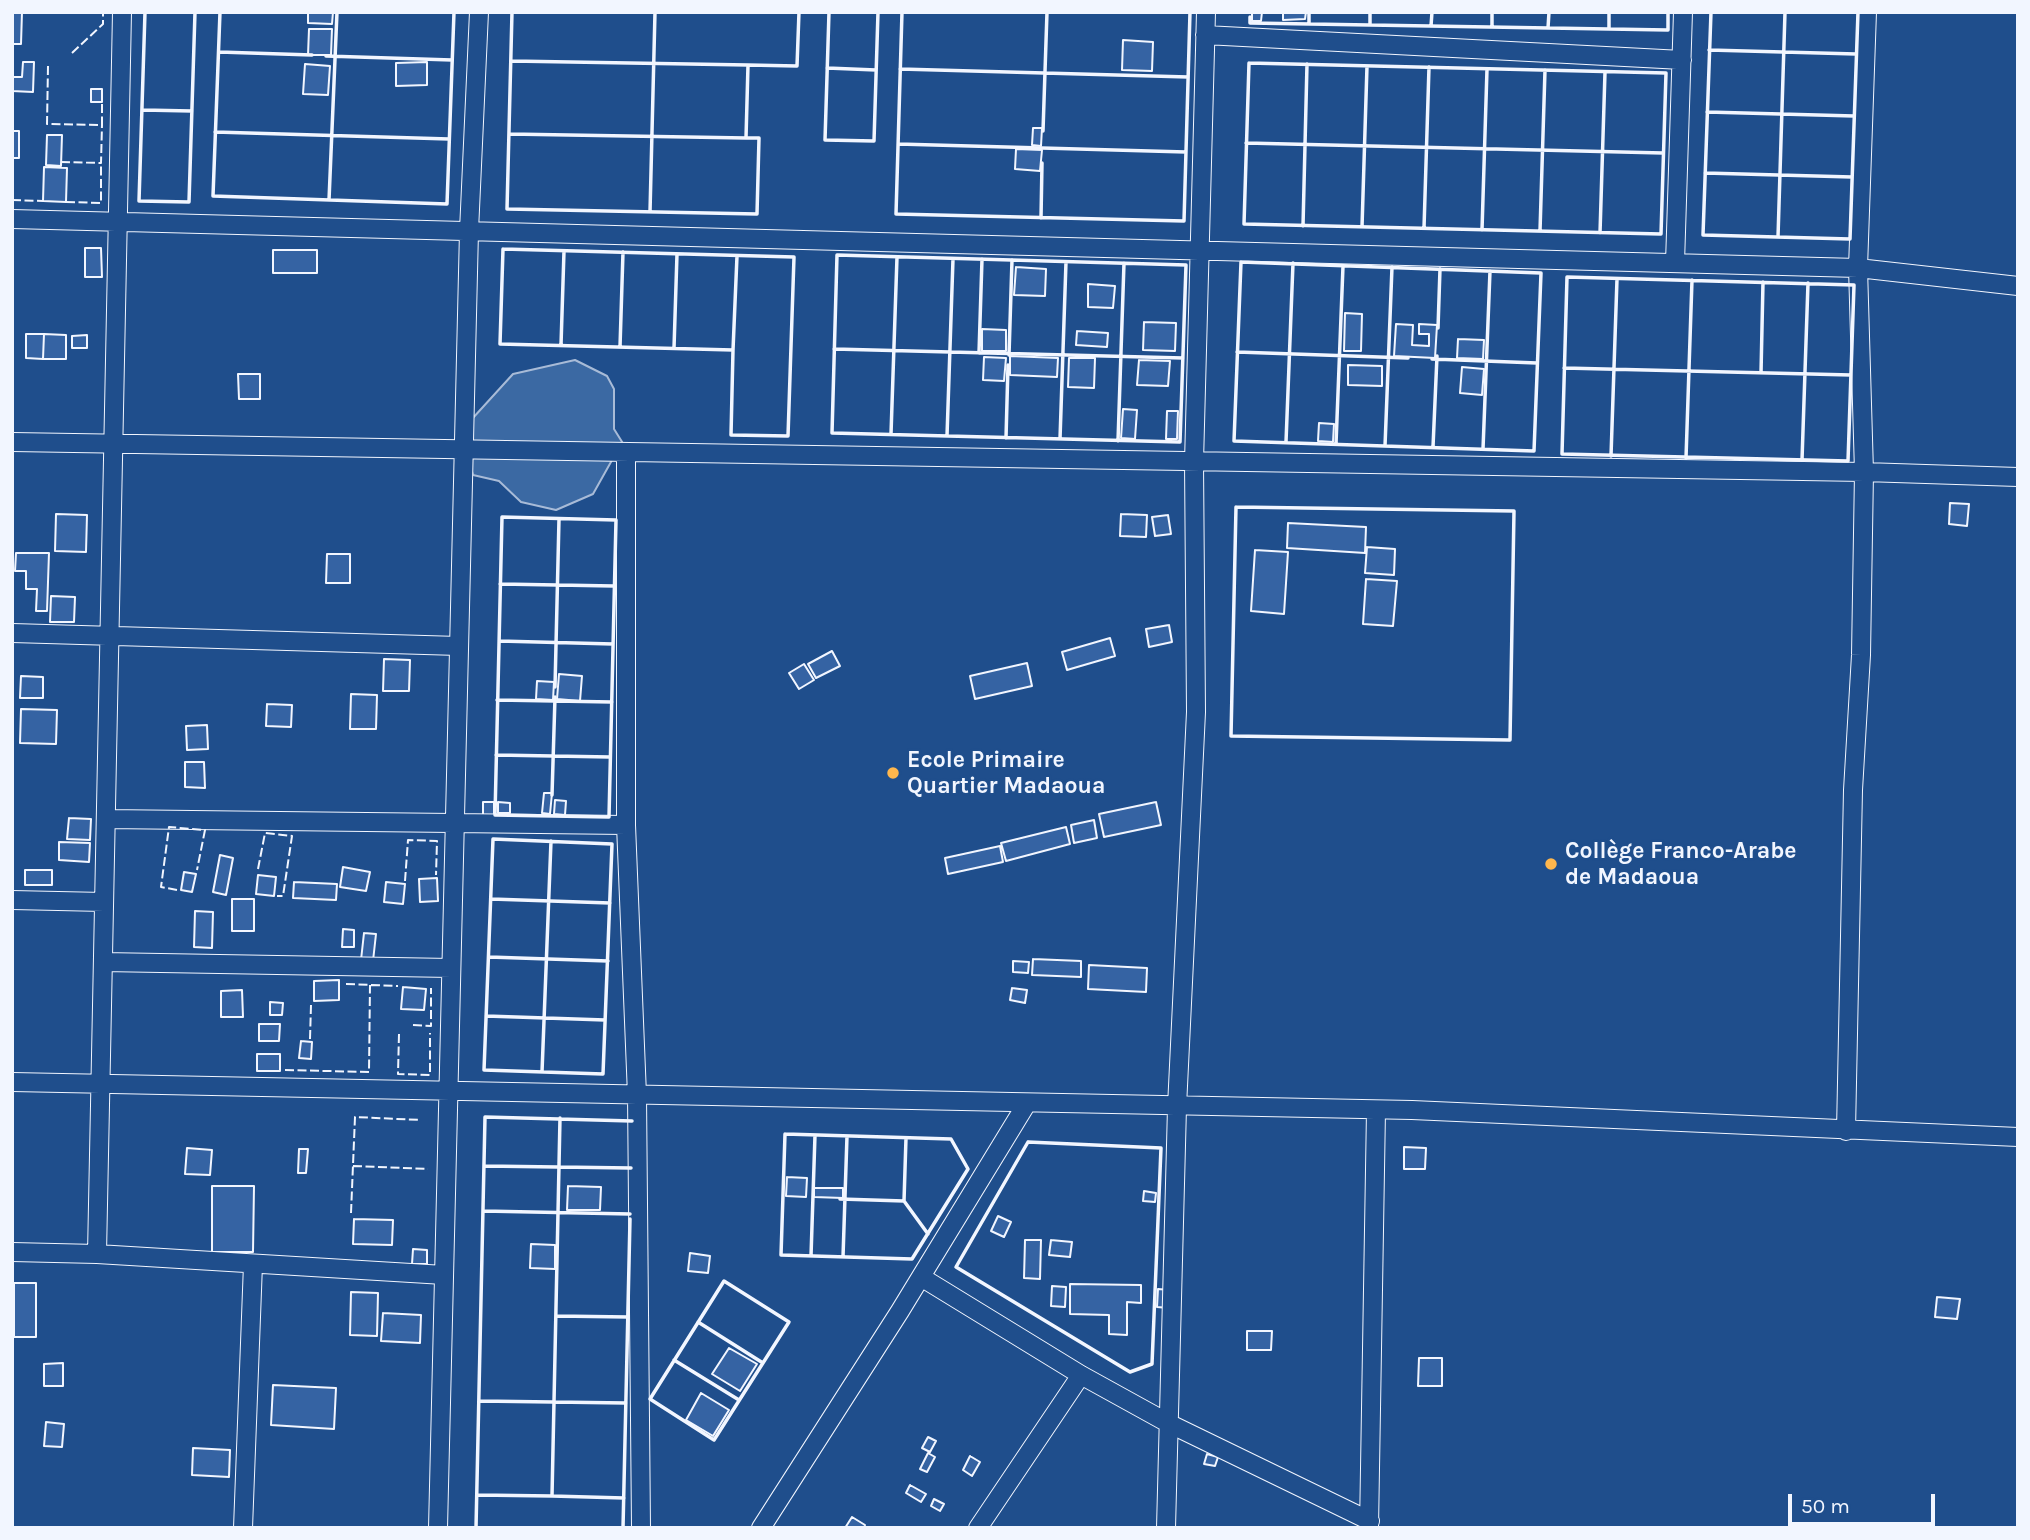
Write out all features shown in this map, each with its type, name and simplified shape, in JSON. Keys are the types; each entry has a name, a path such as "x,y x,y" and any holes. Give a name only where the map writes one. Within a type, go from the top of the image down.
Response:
{"street":[{"path":"97,1254 122,12"},
{"path":"438,1528 469,231 479,12"},
{"path":"1166,1528 1177,1107 1196,712 1194,463 1206,12"},
{"path":"1675,263 1683,12"},
{"path":"1846,1131 1853,790 1861,655 1864,472 1858,268 1867,12"},
{"path":"1205,35 1682,60"},
{"path":"12,219 1858,268 2018,286"},
{"path":"12,442 1864,472 2018,477"},
{"path":"625,453 626,825 637,1095 641,1528"},
{"path":"12,633 459,646"},
{"path":"106,819 626,825"},
{"path":"12,900 104,902"},
{"path":"103,962 451,968"},
{"path":"12,1082 1376,1110 2018,1137"},
{"path":"761,1528 921,1277 1027,1103"},
{"path":"921,1277 1081,1375 1168,1423 1370,1525 1376,1110"},
{"path":"12,1252 97,1254 444,1275"},
{"path":"243,1528 253,1264"},
{"path":"978,1528 1081,1375"}],"water":[{"path":"575,360 607,376 614,389 614,429 624,445 616,453 593,494 556,510 521,502 499,481 473,475 466,450 472,419 513,374"}],"building":[{"path":"12,12 22,12 21,44 12,44"},
{"path":"308,12 333,12 332,24 308,23"},
{"path":"1252,12 1262,12 1261,21 1252,21"},
{"path":"1283,12 1306,12 1305,19 1283,20"},
{"path":"309,29 332,29 331,55 308,55"},
{"path":"1123,40 1153,42 1152,71 1122,70"},
{"path":"23,62 34,62 33,92 12,91 12,77 22,77"},
{"path":"427,62 427,85 396,86 396,63"},
{"path":"305,64 330,66 328,95 303,94"},
{"path":"91,89 102,89 102,102 91,102"},
{"path":"1033,128 1042,128 1041,146 1032,145"},
{"path":"12,131 19,131 19,158 12,158"},
{"path":"47,135 62,135 61,166 46,165"},
{"path":"1016,149 1042,150 1040,171 1015,169"},
{"path":"44,167 67,168 66,202 43,201"},
{"path":"85,248 101,248 102,277 85,277"},
{"path":"273,250 317,250 317,273 273,273"},
{"path":"1016,267 1046,269 1045,296 1014,295"},
{"path":"1088,284 1115,286 1113,308 1088,307"},
{"path":"1345,313 1362,314 1361,351 1344,351"},
{"path":"1144,322 1176,323 1175,351 1143,350"},
{"path":"1396,324 1413,325 1412,345 1429,346 1429,334 1419,334 1419,324 1437,325 1435,358 1394,356"},
{"path":"982,329 1006,330 1006,351 982,351"},
{"path":"1077,331 1108,333 1107,347 1076,345"},
{"path":"26,334 44,334 43,359 26,358"},
{"path":"44,334 66,335 66,359 43,359"},
{"path":"87,335 87,348 72,348 72,336"},
{"path":"1458,339 1484,340 1483,359 1457,358"},
{"path":"1010,356 1058,358 1057,377 1010,375"},
{"path":"984,357 1006,358 1004,381 983,380"},
{"path":"1069,358 1095,358 1094,388 1068,387"},
{"path":"1139,360 1170,361 1168,386 1137,385"},
{"path":"1348,365 1382,366 1382,386 1348,385"},
{"path":"1462,367 1484,369 1482,395 1460,393"},
{"path":"238,374 260,374 260,399 239,399"},
{"path":"1123,409 1137,410 1135,439 1121,438"},
{"path":"1167,411 1178,411 1177,439 1166,439"},
{"path":"1319,423 1334,424 1333,442 1318,441"},
{"path":"1950,503 1969,504 1967,526 1949,524"},
{"path":"56,514 87,515 86,552 55,551"},
{"path":"1121,514 1147,515 1146,537 1120,536"},
{"path":"1168,515 1171,534 1155,536 1152,517"},
{"path":"1288,523 1366,527 1365,553 1287,548"},
{"path":"1367,547 1395,549 1394,575 1365,573"},
{"path":"1255,550 1288,552 1284,614 1251,611"},
{"path":"16,553 49,553 47,611 36,611 37,589 26,589 26,571 15,571"},
{"path":"327,554 350,554 350,583 326,583"},
{"path":"1366,579 1397,581 1393,626 1363,624"},
{"path":"51,596 75,597 74,622 50,622"},
{"path":"1169,625 1172,642 1149,647 1146,629"},
{"path":"1110,638 1115,656 1067,670 1062,652"},
{"path":"832,651 840,666 816,678 808,664"},
{"path":"384,659 410,660 409,691 383,691"},
{"path":"1027,663 1032,686 975,699 970,676"},
{"path":"804,664 814,680 799,689 789,673"},
{"path":"559,674 582,676 580,701 557,699"},
{"path":"21,676 43,677 43,698 20,698"},
{"path":"537,681 554,682 553,700 536,699"},
{"path":"351,694 377,695 376,729 350,729"},
{"path":"267,704 292,705 291,727 266,726"},
{"path":"21,709 57,710 56,744 20,743"},
{"path":"207,725 208,749 187,750 186,726"},
{"path":"185,762 204,762 205,788 185,787"},
{"path":"544,793 552,793 550,814 542,813"},
{"path":"555,800 566,801 565,815 554,814"},
{"path":"483,802 494,802 494,818 483,818"},
{"path":"498,802 510,803 510,813 498,813"},
{"path":"1156,802 1161,825 1104,837 1099,814"},
{"path":"69,818 91,819 90,840 67,839"},
{"path":"1094,820 1097,838 1074,843 1071,825"},
{"path":"1066,827 1070,844 1006,861 1001,843"},
{"path":"59,842 90,843 89,862 59,860"},
{"path":"1000,846 1003,862 948,874 945,858"},
{"path":"220,855 233,858 226,895 213,892"},
{"path":"343,867 370,872 366,891 340,887"},
{"path":"25,870 52,870 52,885 25,885"},
{"path":"184,872 196,874 192,892 181,890"},
{"path":"258,875 276,877 274,896 256,894"},
{"path":"437,878 438,901 420,902 419,879"},
{"path":"294,882 337,884 336,900 293,898"},
{"path":"386,882 405,884 403,904 384,902"},
{"path":"232,899 254,899 254,931 232,931"},
{"path":"195,911 213,912 212,948 194,947"},
{"path":"343,929 354,930 354,947 342,947"},
{"path":"364,933 376,934 373,961 361,960"},
{"path":"1033,959 1081,961 1081,977 1032,975"},
{"path":"1013,961 1029,962 1028,973 1013,972"},
{"path":"1089,965 1147,968 1146,992 1088,989"},
{"path":"339,980 339,1000 314,1001 314,981"},
{"path":"403,987 426,989 424,1010 401,1009"},
{"path":"1012,988 1027,990 1025,1003 1010,1000"},
{"path":"242,990 243,1017 221,1017 221,991"},
{"path":"270,1002 283,1003 282,1015 270,1015"},
{"path":"259,1024 280,1024 279,1041 259,1041"},
{"path":"301,1041 312,1042 311,1059 299,1058"},
{"path":"257,1054 280,1054 280,1071 257,1071"},
{"path":"1404,1147 1426,1148 1425,1169 1404,1169"},
{"path":"187,1148 212,1150 210,1175 185,1174"},
{"path":"299,1149 308,1149 306,1173 298,1173"},
{"path":"787,1177 807,1178 806,1197 786,1196"},
{"path":"212,1186 254,1186 253,1252 212,1252"},
{"path":"568,1186 601,1187 600,1210 567,1210"},
{"path":"814,1188 843,1188 843,1198 814,1197"},
{"path":"1144,1191 1156,1193 1155,1202 1143,1201"},
{"path":"998,1216 1011,1222 1004,1237 991,1231"},
{"path":"354,1219 393,1220 392,1245 353,1244"},
{"path":"1025,1240 1041,1240 1040,1279 1024,1278"},
{"path":"1051,1240 1072,1242 1070,1257 1049,1255"},
{"path":"531,1244 555,1245 555,1269 530,1268"},
{"path":"413,1249 427,1250 427,1264 412,1264"},
{"path":"690,1253 710,1256 708,1273 688,1271"},
{"path":"14,1283 36,1283 36,1337 14,1337"},
{"path":"1070,1284 1141,1285 1141,1303 1127,1302 1127,1335 1109,1334 1109,1315 1070,1314"},
{"path":"1052,1286 1066,1287 1065,1307 1051,1306"},
{"path":"1158,1289 1170,1290 1169,1308 1157,1307"},
{"path":"351,1292 378,1293 377,1336 350,1335"},
{"path":"1937,1297 1960,1299 1957,1319 1935,1317"},
{"path":"383,1313 421,1315 420,1343 381,1341"},
{"path":"1247,1331 1272,1331 1271,1350 1247,1350"},
{"path":"729,1348 757,1364 740,1391 712,1374"},
{"path":"1419,1358 1442,1358 1442,1386 1418,1386"},
{"path":"63,1363 63,1386 44,1386 44,1364"},
{"path":"273,1385 336,1388 334,1429 271,1425"},
{"path":"701,1393 729,1410 713,1436 686,1420"},
{"path":"46,1422 64,1424 62,1447 44,1446"},
{"path":"928,1437 936,1441 930,1452 922,1448"},
{"path":"193,1448 230,1450 229,1477 192,1475"},
{"path":"928,1453 935,1457 927,1472 920,1469"},
{"path":"1207,1454 1218,1457 1215,1466 1204,1464"},
{"path":"970,1456 980,1462 972,1476 963,1470"},
{"path":"910,1485 926,1494 921,1502 906,1493"},
{"path":"934,1499 944,1504 940,1511 931,1506"},
{"path":"852,1517 865,1525 864,1528 845,1528"}],"fence":[{"path":"72,53 103,24 103,12"},
{"path":"48,66 47,124 102,125 102,102"},
{"path":"61,162 101,163 102,125"},
{"path":"66,202 101,203 101,163"},
{"path":"12,200 43,201"},
{"path":"177,890 161,887 169,827 205,830 197,870"},
{"path":"258,869 265,833 292,836 283,896 277,896"},
{"path":"405,881 408,840 437,841 436,875"},
{"path":"346,984 398,986"},
{"path":"285,1070 369,1072 370,985"},
{"path":"413,1025 431,1026 431,988"},
{"path":"310,1039 311,1005"},
{"path":"399,1034 398,1074 430,1075 430,1033"},
{"path":"351,1213 355,1117 421,1120"},
{"path":"353,1166 428,1169"}],"wall":[{"path":"145,12 139,201 189,202 195,12"},
{"path":"220,12 213,196 447,204 454,12"},
{"path":"329,200 337,12"},
{"path":"512,12 507,209 757,214 759,138 746,138 748,65 797,66 799,12"},
{"path":"650,212 655,12"},
{"path":"829,12 825,140 874,141 878,12"},
{"path":"902,12 896,214 1184,221 1190,12"},
{"path":"1043,131 1047,12"},
{"path":"1309,12 1309,24"},
{"path":"1370,12 1370,25"},
{"path":"1431,26 1432,12"},
{"path":"1492,12 1492,27"},
{"path":"1548,28 1549,12"},
{"path":"1609,12 1609,29"},
{"path":"1250,17 1250,23 1668,30 1668,12"},
{"path":"1711,12 1703,235 1850,239 1858,12"},
{"path":"1778,237 1785,12"},
{"path":"1709,50 1856,54"},
{"path":"219,52 312,55"},
{"path":"326,56 452,60"},
{"path":"511,61 748,65"},
{"path":"1249,63 1666,73 1661,234 1244,224 1249,63"},
{"path":"1303,226 1307,64"},
{"path":"1362,227 1367,66"},
{"path":"1424,228 1429,67"},
{"path":"827,68 876,70"},
{"path":"900,69 1188,77"},
{"path":"1482,230 1487,69"},
{"path":"1540,231 1545,70"},
{"path":"1600,233 1605,72"},
{"path":"142,110 192,111"},
{"path":"1707,112 1854,116"},
{"path":"215,132 449,139"},
{"path":"509,134 746,138"},
{"path":"1246,143 1663,153"},
{"path":"898,144 1186,152"},
{"path":"1041,218 1042,163"},
{"path":"1705,173 1852,177"},
{"path":"503,249 794,257 788,436 731,435 733,350 500,344 503,249"},
{"path":"561,345 564,251"},
{"path":"620,347 623,252"},
{"path":"674,348 677,254"},
{"path":"837,255 1186,265 1180,442 832,433 837,255"},
{"path":"733,350 737,256"},
{"path":"891,434 897,257"},
{"path":"947,436 953,259"},
{"path":"979,353 982,259"},
{"path":"1009,355 1012,260"},
{"path":"1060,439 1066,262"},
{"path":"1241,262 1541,273 1534,451 1234,441 1241,262"},
{"path":"1118,441 1124,263"},
{"path":"1286,442 1293,263"},
{"path":"1336,444 1343,266"},
{"path":"1385,446 1392,267"},
{"path":"1438,328 1440,269"},
{"path":"1483,449 1490,271"},
{"path":"1567,277 1854,285 1848,461 1562,454 1567,277"},
{"path":"1611,456 1617,279"},
{"path":"1686,458 1692,280"},
{"path":"1761,373 1763,282"},
{"path":"1802,460 1808,283"},
{"path":"834,349 1183,358"},
{"path":"1237,352 1408,358"},
{"path":"1433,447 1437,356"},
{"path":"1432,359 1537,363"},
{"path":"1006,438 1008,365"},
{"path":"1564,368 1851,375"},
{"path":"1236,507 1514,511 1510,740 1231,736 1236,507"},
{"path":"502,517 616,520 609,817 495,815 502,517"},
{"path":"555,687 559,519"},
{"path":"500,584 614,586"},
{"path":"499,641 613,644"},
{"path":"552,795 555,697"},
{"path":"497,700 612,702"},
{"path":"496,755 610,757"},
{"path":"493,839 612,844 603,1074 484,1070 493,839"},
{"path":"542,1072 551,841"},
{"path":"491,899 610,903"},
{"path":"489,957 608,961"},
{"path":"486,1016 605,1020"},
{"path":"476,1528 485,1117 632,1121"},
{"path":"477,1495 552,1496 560,1118"},
{"path":"785,1134 951,1139 968,1169 912,1259 781,1255 785,1134"},
{"path":"811,1256 815,1135"},
{"path":"843,1257 847,1136"},
{"path":"840,1199 904,1201 906,1138"},
{"path":"1028,1142 1161,1148 1152,1364 1130,1372 956,1267 1028,1142"},
{"path":"484,1166 631,1168"},
{"path":"904,1201 928,1234"},
{"path":"483,1211 630,1214"},
{"path":"623,1528 630,1219"},
{"path":"724,1281 789,1322 714,1440 650,1399 724,1281"},
{"path":"556,1316 628,1317"},
{"path":"698,1322 763,1363"},
{"path":"674,1360 739,1400"},
{"path":"479,1401 626,1403"},
{"path":"552,1496 624,1498"}],"place":[{"name":"Ecole Primaire Quartier Madaoua","path":"893,773"},
{"name":"Collège Franco-Arabe de Madaoua","path":"1551,864"}]}
